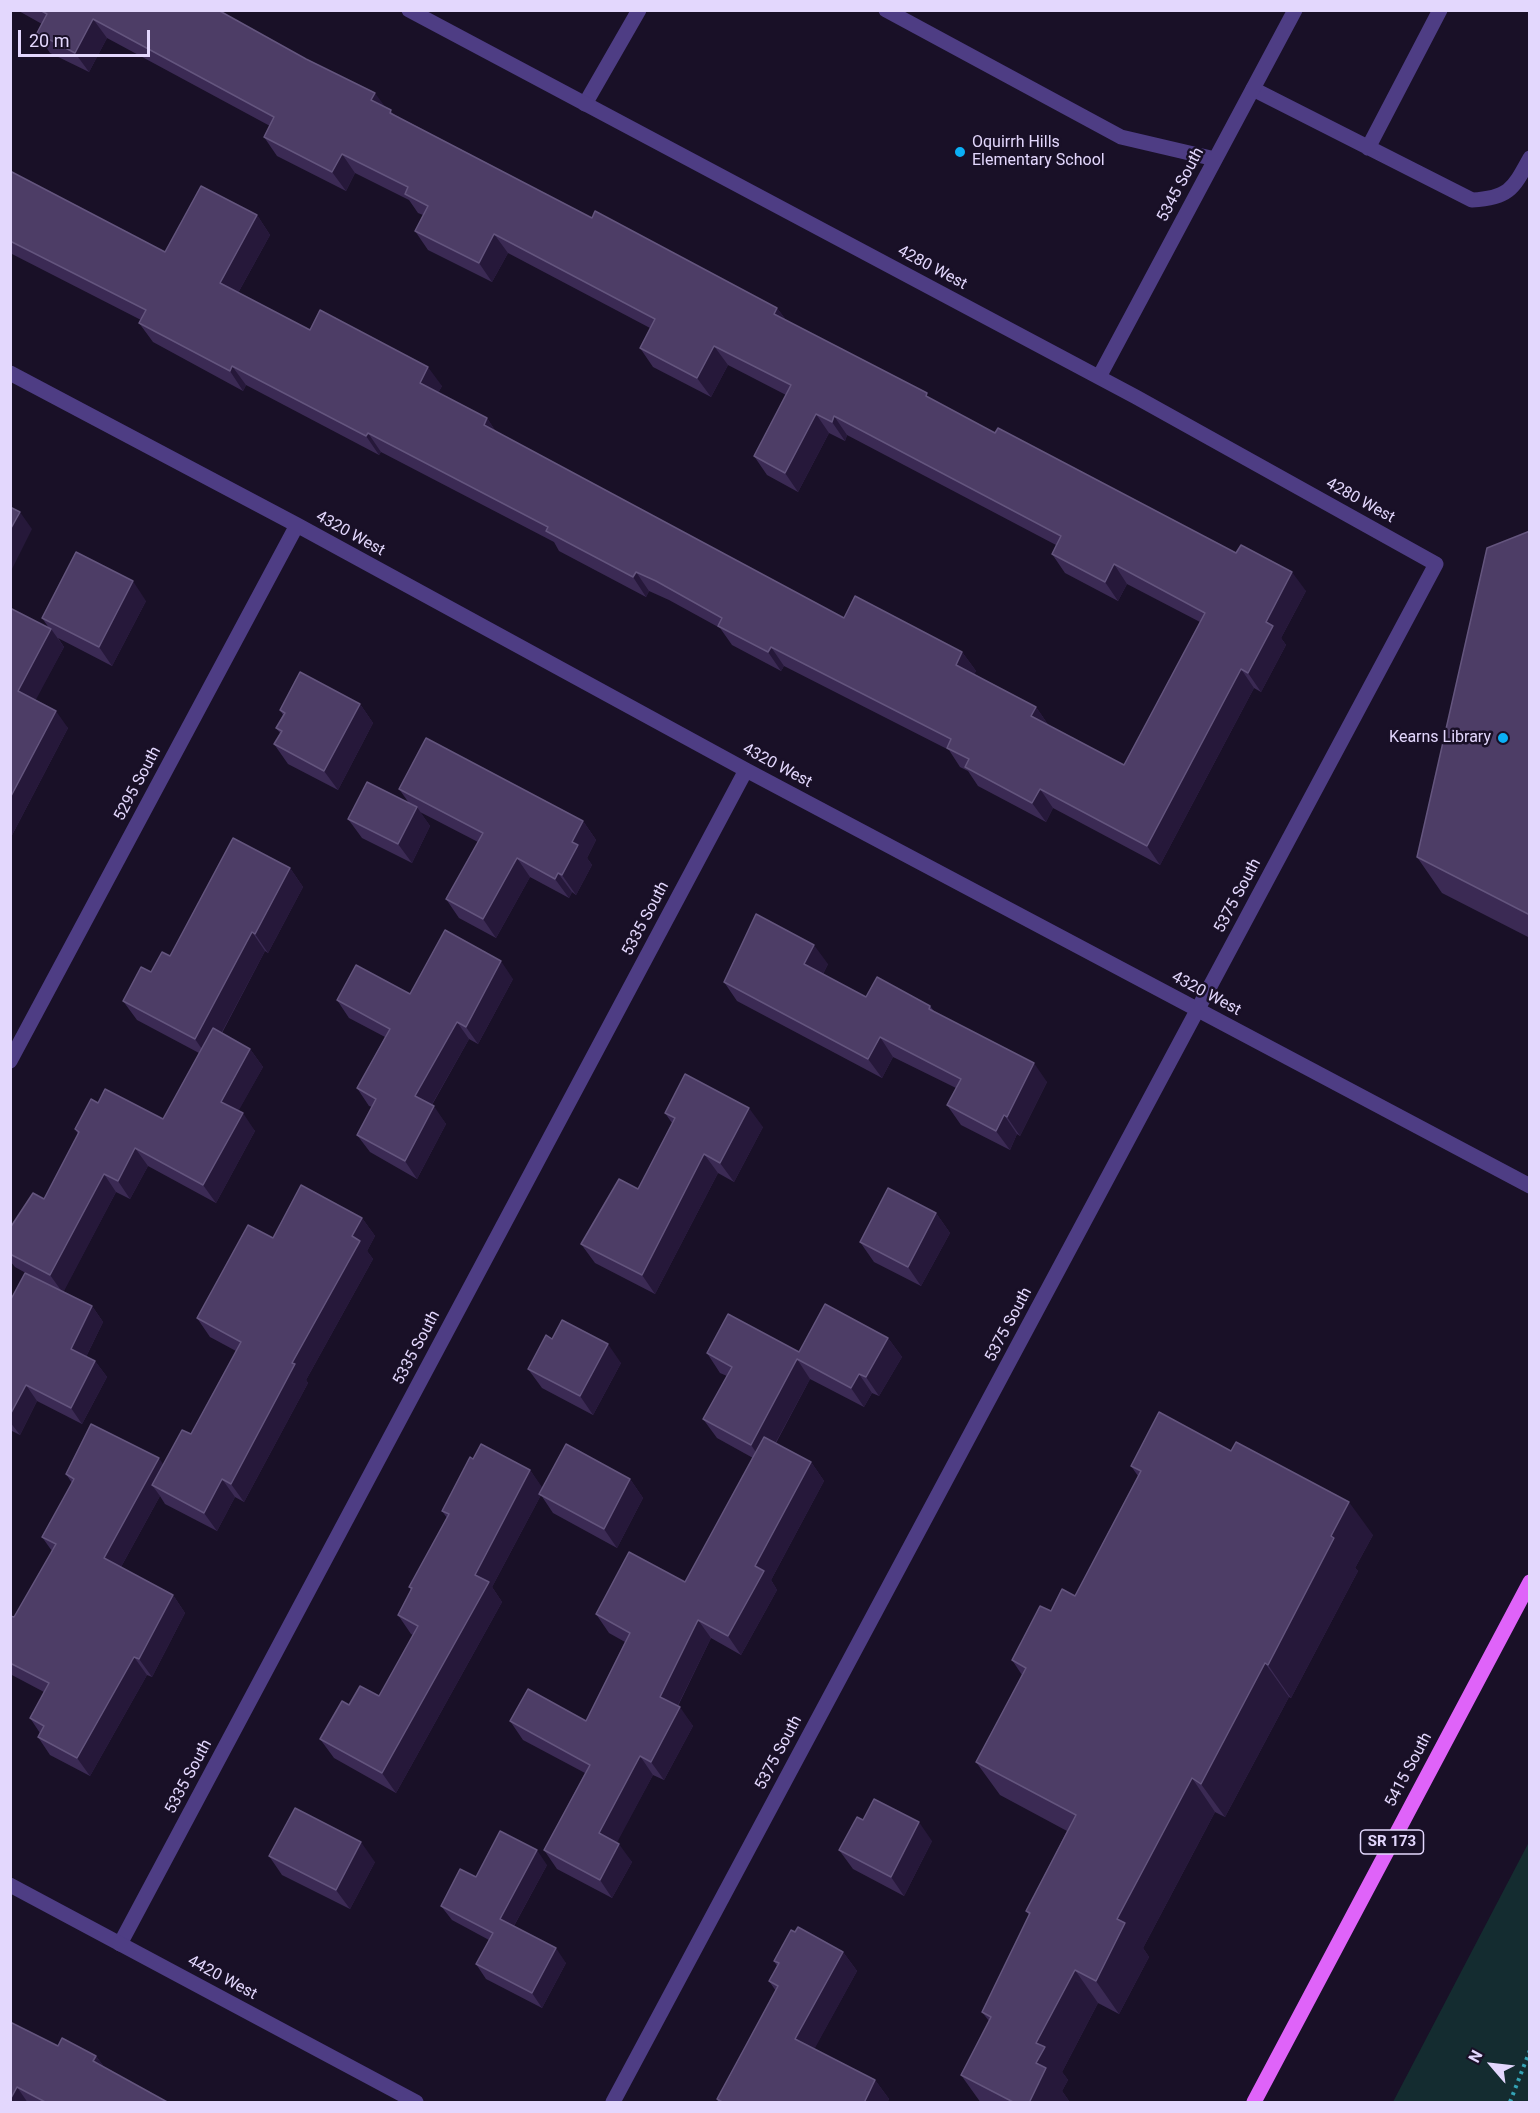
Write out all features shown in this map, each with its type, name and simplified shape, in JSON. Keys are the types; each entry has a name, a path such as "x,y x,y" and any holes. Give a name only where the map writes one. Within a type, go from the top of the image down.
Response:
{"main road":[{"name":"5415 South","path":"1254,2103 1530,1582"}],"street":[{"name":"4280 West","path":"409,10 1098,377 1436,564"},
{"path":"585,104 639,10"},
{"path":"886,10 1121,137 1215,159"},
{"name":"5345 South","path":"1098,377 1295,10"},
{"path":"1368,148 1440,10"},
{"path":"1253,89 1472,200 1505,194 1515,185 1530,158"},
{"name":"4320 West","path":"10,373 297,525 746,770 1530,1186"},
{"name":"5295 South","path":"10,1061 297,525"},
{"name":"5375 South","path":"613,2103 1436,564"},
{"name":"5335 South","path":"120,1944 746,770"},
{"name":"4420 West","path":"10,1886 416,2103"}],"path":[{"path":"1510,2103 1530,2050"}],"green space":[{"path":"1529,1842 1529,2102 1393,2102"}],"building":[{"path":"40,10 218,10 306,59 375,93 371,100 391,110 390,113 592,218 595,211 777,308 774,314 927,393 926,396 995,433 998,428 1236,553 1241,545 1292,572 1266,622 1273,626 1248,673 1241,669 1147,846 1040,789 1032,803 965,767 969,759 947,748 951,739 771,647 768,652 718,626 722,618 656,581 636,572 633,577 546,531 548,527 368,433 366,436 232,366 230,371 139,323 146,310 10,241 10,171 165,252 201,186 257,215 220,283 310,330 320,310 428,367 420,383 487,418 484,425 844,618 855,596 962,652 956,665 1036,707 1031,716 1124,765 1205,613 1114,564 1105,582 1052,554 1061,536 834,416 832,422 816,414 785,473 754,456 791,385 714,346 697,378 640,348 655,319 494,234 479,263 415,231 428,206 405,194 408,187 342,154 332,172 264,137 274,117 93,19 75,53 37,33 47,14"},
{"path":"10,507 20,512 10,530"},
{"path":"1530,531 1530,915 1417,857 1487,548"},
{"path":"76,552 133,581 99,647 42,618"},
{"path":"10,608 51,629 18,691 56,711 10,798"},
{"path":"300,672 360,704 324,771 274,744 282,731 276,728 285,713 280,710"},
{"path":"426,738 583,821 572,842 578,845 562,875 558,873 555,879 517,858 483,919 446,899 483,833 399,789"},
{"path":"367,782 417,807 398,844 348,819"},
{"path":"233,838 290,868 255,934 252,932 195,1039 123,1001 141,967 151,972 162,952 170,956"},
{"path":"756,914 814,945 804,964 866,997 877,977 930,1006 929,1009 1034,1063 1007,1117 1004,1115 996,1131 947,1105 961,1079 880,1037 868,1059 724,982"},
{"path":"445,930 501,961 466,1027 457,1022 415,1096 434,1106 405,1161 357,1135 376,1099 357,1088 390,1029 337,1000 356,965 410,994"},
{"path":"213,1028 250,1049 221,1102 243,1113 203,1185 135,1148 118,1181 104,1174 50,1275 10,1254 10,1228 33,1193 44,1199 79,1132 75,1129 91,1099 98,1103 105,1089 163,1119"},
{"path":"685,1074 749,1108 720,1163 704,1154 642,1275 581,1244 619,1179 638,1189 675,1118 665,1113"},
{"path":"301,1185 362,1218 352,1236 360,1241 292,1363 295,1364 231,1484 222,1479 204,1513 152,1485 182,1430 191,1434 241,1342 197,1318 248,1225 273,1238"},
{"path":"888,1188 936,1213 908,1267 860,1242"},
{"path":"25,1273 92,1306 71,1349 95,1361 71,1408 26,1385 10,1415 10,1301"},
{"path":"825,1304 888,1338 866,1377 859,1374 851,1388 797,1359 751,1445 703,1419 732,1367 707,1353 728,1314 799,1352"},
{"path":"562,1320 608,1344 580,1396 528,1369 546,1335 552,1339"},
{"path":"1159,1412 1231,1451 1236,1442 1349,1502 1331,1536 1334,1538 1268,1665 1265,1663 1201,1784 1192,1778 1117,1919 1125,1923 1096,1981 1075,1970 1036,2043 1045,2047 1036,2063 1046,2068 1029,2103 1015,2103 961,2075 991,2017 982,2012 1030,1913 1026,1911 1076,1815 976,1762 1026,1668 1012,1660 1040,1606 1051,1611 1062,1589 1075,1596 1141,1471 1131,1466"},
{"path":"91,1424 159,1458 104,1558 173,1595 139,1659 134,1657 77,1758 38,1737 44,1726 30,1718 49,1683 10,1663 10,1616 14,1617 56,1544 42,1537 74,1479 66,1474"},
{"path":"764,1437 811,1462 755,1566 764,1571 728,1636 698,1620 660,1697 680,1707 651,1762 640,1756 599,1833 619,1844 600,1880 544,1850 590,1765 510,1721 528,1689 586,1721 630,1633 596,1614 629,1552 685,1582"},
{"path":"481,1444 530,1470 475,1575 489,1582 382,1773 320,1739 342,1701 349,1705 360,1686 379,1696 418,1626 398,1615 412,1588 409,1587 449,1514 442,1511 470,1457 473,1459"},
{"path":"566,1444 630,1479 604,1529 539,1494"},
{"path":"874,1799 919,1822 891,1877 839,1850 857,1817 863,1820"},
{"path":"295,1808 361,1842 336,1890 269,1856"},
{"path":"500,1831 537,1850 500,1919 556,1948 532,1993 476,1964 493,1933 441,1906 460,1869 476,1877"},
{"path":"798,1927 843,1952 795,2039 875,2080 864,2103 724,2103 717,2099 778,1986 769,1981 779,1963 774,1961 791,1930 795,1932"},
{"path":"10,2022 58,2046 62,2038 96,2056 93,2061 169,2103 47,2103 17,2087 10,2100"}],"place":[{"name":"Oquirrh Hills Elementary School","path":"960,152"},
{"name":"Kearns Library","path":"1503,738"}]}
